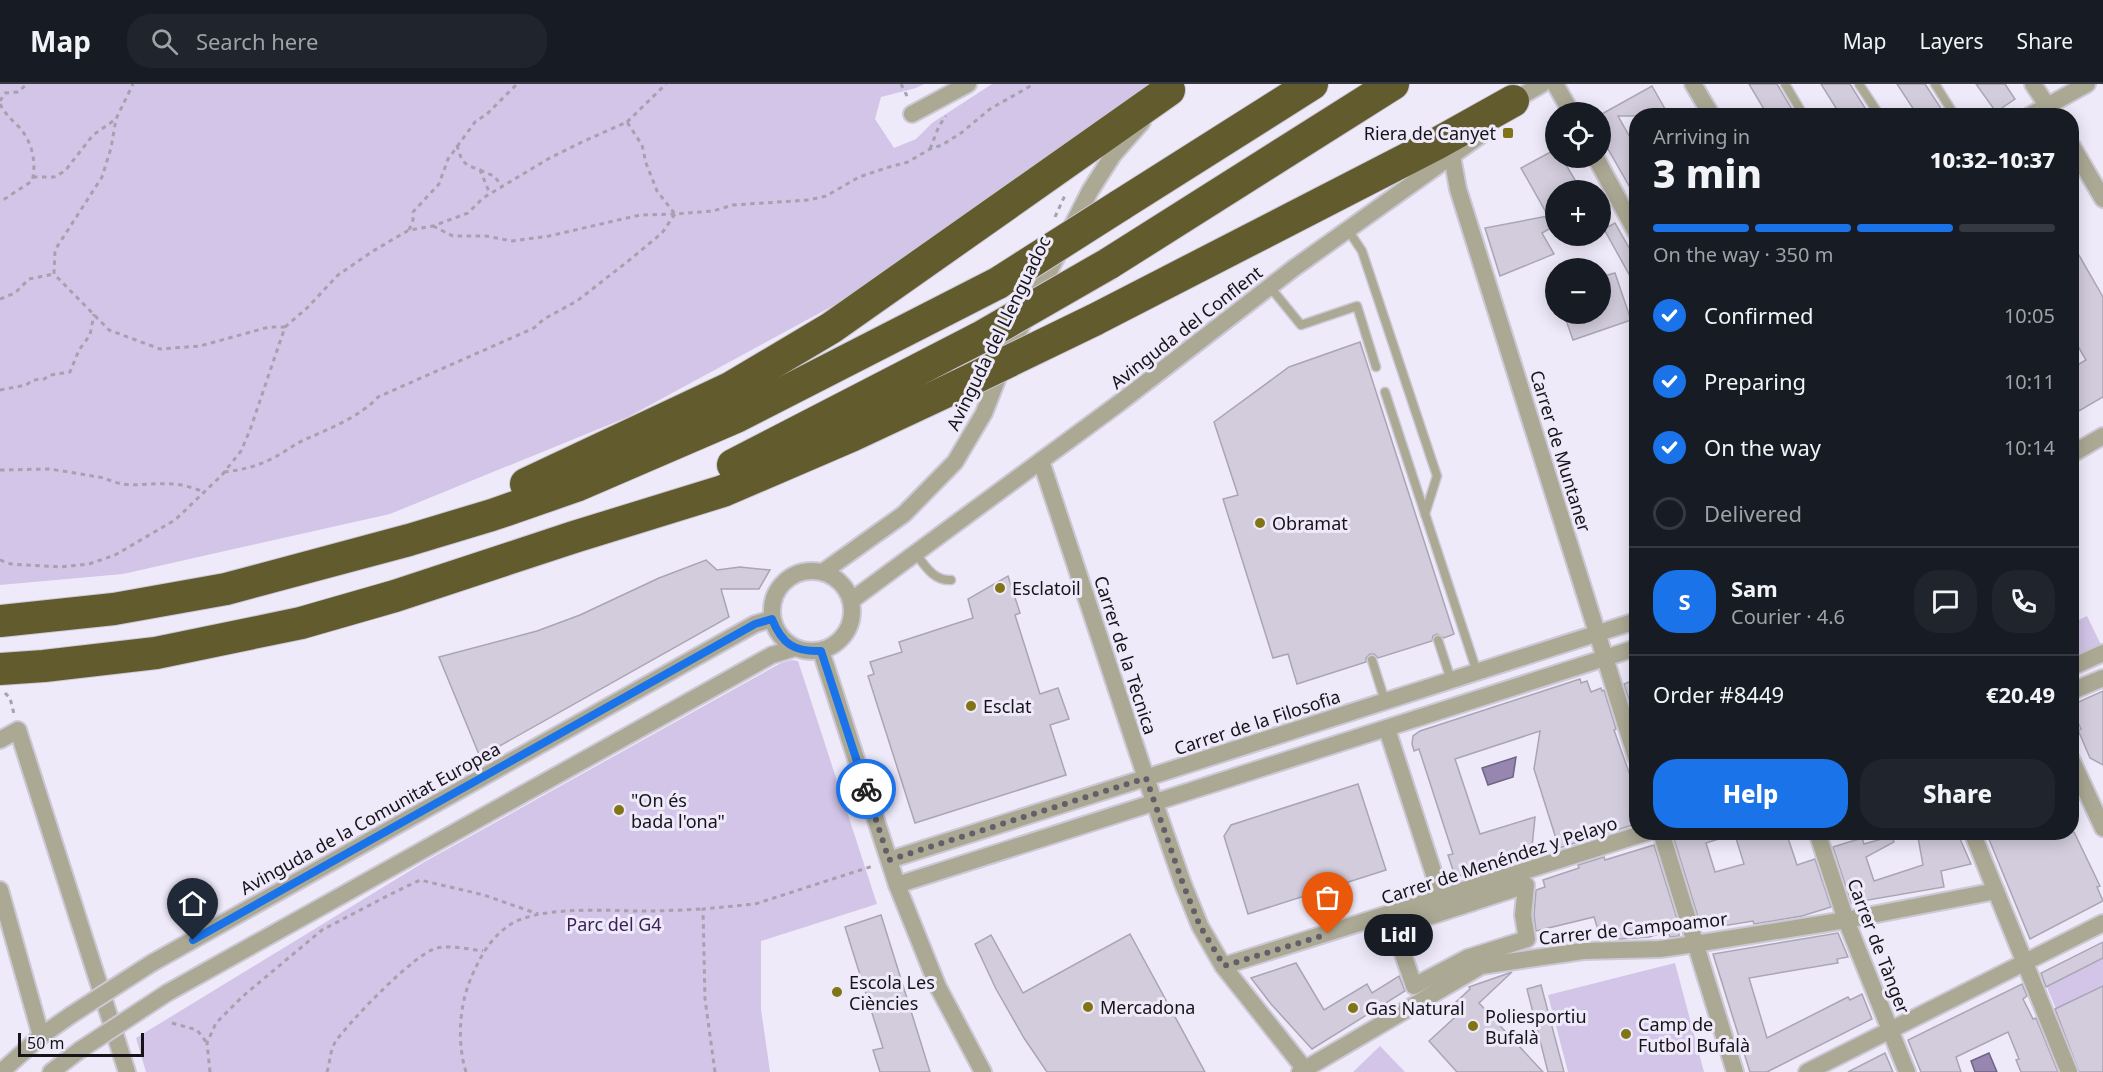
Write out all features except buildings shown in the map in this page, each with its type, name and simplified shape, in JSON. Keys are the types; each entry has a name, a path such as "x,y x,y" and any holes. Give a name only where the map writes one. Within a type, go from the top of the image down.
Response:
{"highway":[{"path":"0,621 114,609 226,589 409,540 576,486 736,417 998,283 1312,84"},
{"path":"574,537 749,458 981,337 1108,264 1393,84"},
{"path":"409,540 730,388 821,334 1173,87"},
{"path":"0,669 156,653 301,623 395,596 723,491 851,436 1094,320 1436,144 1513,101"}],"street":[{"path":"912,114 968,84"},
{"name":"Avinguda del Conflent","path":"852,600 914,552 1152,379 1270,287 1487,130 1513,101 1542,84"},
{"path":"1555,84 1565,102"},
{"path":"1693,84 1707,108"},
{"path":"2033,84 2050,108"},
{"path":"2054,108 2087,84"},
{"name":"Avinguda del Llenguadoc","path":"823,572 904,514 955,462 984,412 1007,354 1090,191 1113,155 1173,87"},
{"name":"Carrer de Muntaner","path":"1452,156 1458,189 1629,736"},
{"path":"2079,158 2103,200"},
{"path":"1601,168 1629,219"},
{"path":"2079,450 2103,436"},
{"name":"Carrer de la Tècnica","path":"1041,461 1146,778 1200,926 1224,966 1304,1071"},
{"path":"802,572 823,572 835,577 844,586 852,600 853,610 848,631 836,644 821,651 795,648 784,641 777,632 772,619 776,593 784,581 802,572"},
{"name":"Avinguda de la Comunitat Europea","path":"1,1072 41,1035 152,963 755,624 772,619"},
{"name":"Carrer de la Filosofia","path":"889,860 1629,623"},
{"path":"51,1072 80,1050 167,993 772,655 795,648"},
{"path":"897,885 1629,650"},
{"path":"821,651 897,885 938,987 983,1072"},
{"path":"2079,664 2103,653"},
{"path":"2079,688 2103,678"},
{"path":"1387,729 1442,899"},
{"path":"0,740 18,730 127,1072"},
{"path":"2079,776 2103,828"},
{"name":"Carrer de Menéndez y Pelayo","path":"1224,966 1629,838"},
{"path":"1663,840 1735,1072"},
{"name":"Carrer de Tànger","path":"1820,840 1846,920 1907,1072"},
{"path":"1975,840 2069,1072"},
{"path":"1526,885 1523,915 1527,939 1467,958 1414,986 1394,928 1526,885"},
{"path":"0,890 41,1035"},
{"name":"Carrer de Campoamor","path":"1304,1071 1481,966 1583,951 1660,949 1695,944 1846,920 1995,891"},
{"path":"1807,1072 2103,923"}],"lane":[{"path":"1785,84 1799,108"},
{"path":"1859,84 1875,108"},
{"path":"1935,84 1950,108"},
{"path":"1348,230 1362,251 1437,476 1425,514"},
{"path":"1270,287 1301,326 1357,306 1376,367"},
{"path":"1385,392 1477,672"},
{"path":"914,552 936,578 951,580"},
{"path":"1438,639 1451,680"},
{"path":"1372,660 1385,701"}],"path":[{"path":"0,202 32,181 35,171 30,143 20,128 5,114 0,102 6,93 18,92 27,84"},
{"path":"134,84 116,119 111,148 102,177 55,250 54,274 109,330 160,349 200,346 269,327 285,327"},
{"path":"409,230 413,212 439,184 448,159 457,145 475,122 487,114 517,84"},
{"path":"0,560 10,564 60,567 88,564 115,555 174,520 205,492 241,451 285,327 307,308 338,275 409,230 433,226 468,213 483,198 502,186 565,150 627,122 666,84"},
{"path":"433,226 453,236 486,236 512,241 549,236 640,214 713,211 733,205 809,200 826,196 859,177 908,162 930,149 942,146 990,109 1034,84"},
{"path":"930,149 939,126 953,104 952,92"},
{"path":"33,177 44,175 54,177 65,171 93,135 116,119"},
{"path":"627,122 642,145 657,191 675,214"},
{"path":"457,145 466,166 494,176 502,186"},
{"path":"480,170 489,194"},
{"path":"1051,224 1068,190"},
{"path":"224,472 242,470 270,459 370,406 378,397 534,328 544,319 577,301 627,262 662,233 675,214"},
{"path":"0,299 15,293 29,279 54,274"},
{"path":"0,390 26,385 33,380 44,379 50,375 70,372 79,350 90,335 94,314"},
{"path":"0,470 51,469 105,478 112,482 173,484 205,492"},
{"path":"466,1072 462,1060 460,1030 467,987 483,951 509,925 538,914 703,909 755,904 889,860"},
{"path":"210,1072 207,1043 216,1023 243,996 322,930 420,880 484,895 538,914"},
{"path":"703,909 705,999 715,1072"},
{"path":"327,1072 334,1043 378,993 409,966 435,948 464,948 483,951"},
{"path":"172,1023 197,1030 207,1043"}],"green space":[{"path":"0,84 924,84 881,97 875,119 894,148 916,139 932,123 992,84 1151,84 853,295 628,417 390,514 123,574 0,585"},
{"path":"2087,616 2103,649 2079,657 2079,620"},
{"name":"Parc del G4","path":"798,661 877,904 761,941 761,1009 770,1072 146,1072 136,1038 426,861 781,663"},
{"path":"2103,957 2103,986 2056,1009 2046,985"},
{"name":"Camp de Futbol Bufalà","path":"1675,963 1704,1072 1568,1072 1548,995"},
{"path":"1380,1046 1405,1072 1353,1072"}],"shaded area":[{"path":"1516,757 1513,777 1488,785 1482,768"},
{"path":"1989,1053 1997,1072 1975,1072 1971,1061"}],"way so far":[{"path":"866,789 889,860 1146,778 1200,926 1224,966 1328,934"}],"place":[{"name":"Riera de Canyet","path":"1508,133"},
{"name":"Obramat","path":"1260,523"},
{"name":"Esclatoil","path":"1000,588"},
{"name":"Esclat","path":"971,706"},
{"name":"\"On és bada l'ona\"","path":"619,810"},
{"name":"Lidl","path":"1328,934"},
{"name":"Escola Les Ciències","path":"837,992"},
{"name":"Mercadona","path":"1088,1007"},
{"name":"Gas Natural","path":"1353,1008"},
{"name":"Poliesportiu Bufalà","path":"1473,1026"},
{"name":"Camp de Futbol Bufalà","path":"1626,1034"}],"route":[{"path":"193,940 755,624 772,619 777,632 784,641 795,648 821,651 866,789"}]}
